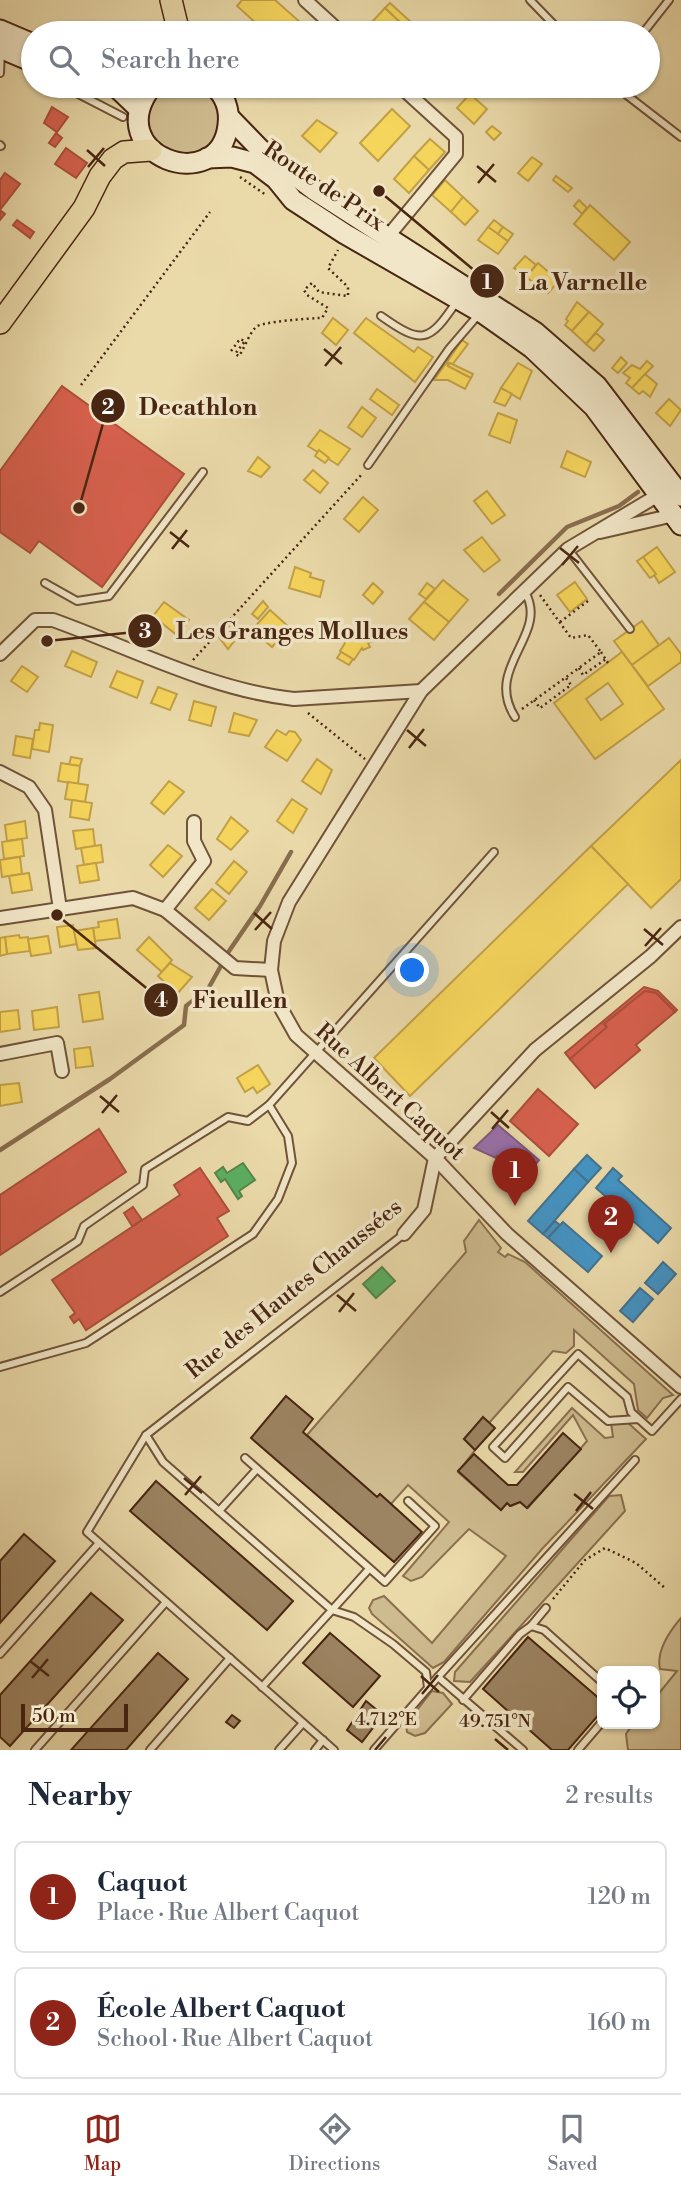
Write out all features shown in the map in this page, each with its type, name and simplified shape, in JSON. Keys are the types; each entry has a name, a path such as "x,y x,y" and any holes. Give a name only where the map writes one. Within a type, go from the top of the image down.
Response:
{"highway":[{"path":"171,0 176,21"},
{"path":"0,323 84,208 100,176 113,159 124,152 151,150"}],"main road":[{"path":"0,43 21,45"},
{"path":"0,43 21,55"},
{"path":"122,98 151,150"},
{"path":"131,113 143,98"},
{"name":"Route de Prix","path":"223,98 229,117 260,149 381,245 458,299 485,306 532,348 594,407 678,520"},
{"path":"207,158 224,140 229,117"},
{"name":"Route de Prix","path":"151,150 176,164 207,158 232,157 255,163 276,180 293,200 345,234 381,245 535,332 597,386 681,496"}],"street":[{"path":"304,0 328,21"},
{"path":"381,245 456,154 456,137 413,98"},
{"name":"Rue Albert Caquot","path":"660,494 568,549 421,691 289,902 274,941 271,970 278,1003 296,1035 435,1158 507,1234 681,1387"},
{"path":"589,535 678,520"},
{"path":"0,654 35,620 53,620 183,670 274,696 294,699 421,691"},
{"path":"0,772 29,787 45,810 60,909"},
{"path":"165,910 204,861 194,841 194,822"},
{"path":"0,918 133,898 165,910 235,968 271,970"},
{"path":"435,1158 535,1050 651,956 680,929"},
{"path":"0,1054 57,1043 62,1071"},
{"name":"Rue des Hautes Chaussées","path":"404,1234 424,1210 435,1158"}],"lane":[{"path":"530,0 550,21"},
{"path":"652,21 669,0"},
{"path":"0,43 0,73"},
{"path":"93,98 131,113"},
{"path":"631,98 681,137"},
{"path":"381,316 409,336 426,335 440,326 458,299"},
{"path":"368,465 449,349 485,306"},
{"path":"45,583 77,601 108,596 203,472"},
{"path":"568,549 630,629"},
{"path":"515,717 504,690 510,664 533,616 527,587"},
{"path":"0,1292 78,1241 84,1226 143,1185 145,1169 228,1117 248,1121 270,1105 494,852"},
{"path":"0,1367 86,1343 253,1234 278,1199 292,1163 288,1136 270,1105"},
{"name":"Rue des Hautes Chaussées","path":"146,1435 404,1234"},
{"path":"638,1419 608,1421 568,1387 505,1458 493,1447 578,1354 627,1397 631,1412 652,1431 681,1399"},
{"path":"334,1750 87,1532 146,1435 163,1462 332,1610 354,1617 393,1644 426,1672 428,1688"},
{"path":"245,1458 385,1583 435,1526 408,1501"},
{"path":"374,1750 635,1460"},
{"path":"219,1511 257,1469"},
{"path":"0,1654 99,1543"},
{"path":"262,1687 369,1569"},
{"path":"35,1750 166,1602"},
{"path":"463,1699 546,1608"},
{"path":"531,1626 544,1630 597,1678"},
{"path":"150,1750 230,1658"},
{"path":"438,1677 523,1750"},
{"path":"279,1750 303,1723"},
{"path":"578,1750 597,1728"},
{"path":"315,1750 323,1740"}],"path":[{"path":"81,385 210,212"},
{"path":"231,351 240,339 245,341 235,354 239,356 253,331 265,321 281,324 322,318 328,308 307,295 304,290 312,283 319,292 348,296 348,287 328,268 345,234"},
{"path":"183,670 368,465"},
{"path":"527,587 560,622 571,638 588,635 607,661 583,675 579,668"},
{"path":"560,622 588,601"},
{"path":"515,717 601,652"},
{"path":"534,701 540,708 570,685 566,678"},
{"path":"294,699 325,729 343,739 373,766"},
{"path":"546,1608 585,1560 605,1548 636,1563 665,1588"}],"shaded area":[{"path":"155,98 213,98 219,112 219,126 214,139 204,149 191,154 177,154 164,149 154,139 149,126 149,112"},
{"path":"479,1220 501,1248 498,1252 505,1257 508,1254 525,1262 673,1395 663,1398 647,1418 638,1410 634,1384 574,1330 574,1346 566,1353 553,1351 489,1423 483,1418 464,1439 475,1450 458,1472 501,1510 507,1503 511,1506 520,1502 528,1508 587,1441 573,1415 523,1472 515,1472 572,1408 605,1438 613,1437 611,1423 627,1422 646,1439 542,1549 444,1662 433,1668 372,1614 369,1608 373,1600 384,1596 432,1643 506,1556 469,1529 422,1577 411,1581 403,1576 449,1522 408,1485 391,1504 377,1497 307,1435 466,1252 464,1241"},
{"path":"621,1495 625,1511 470,1682 454,1681 455,1672 609,1496"},
{"path":"681,1618 681,1750 628,1750 626,1734 630,1729 660,1729 660,1692 677,1671 660,1669 659,1662 664,1642"},
{"path":"432,1691 443,1693 452,1704 425,1733 415,1736 407,1732 406,1724"}],"building: Homes":[{"path":"242,0 275,0 299,21 254,21 237,6"},
{"path":"390,3 410,21 399,21 385,8"},
{"path":"385,8 399,21 373,21"},
{"path":"466,98 475,98 487,109 474,124 457,108"},
{"path":"392,109 410,126 378,161 360,143"},
{"path":"317,120 337,133 320,152 302,136"},
{"path":"492,126 501,133 494,140 486,132"},
{"path":"430,139 445,152 429,170 414,156"},
{"path":"414,156 429,170 409,193 394,179"},
{"path":"532,157 542,164 528,181 518,173"},
{"path":"556,176 572,188 568,192 553,180"},
{"path":"445,180 463,197 451,212 432,195"},
{"path":"381,184 386,189 377,198 373,194"},
{"path":"463,197 478,211 465,225 451,212"},
{"path":"579,200 587,208 582,214 574,206"},
{"path":"590,205 630,242 614,260 574,224"},
{"path":"494,220 503,227 498,234 488,227"},
{"path":"488,227 508,241 498,254 478,240"},
{"path":"503,227 513,234 508,241 498,234"},
{"path":"525,256 536,265 526,277 514,268"},
{"path":"538,263 559,281 548,293 526,277"},
{"path":"577,302 589,312 572,331 565,325 568,321 566,319"},
{"path":"589,312 603,324 586,344 572,331"},
{"path":"333,318 348,330 336,345 322,333"},
{"path":"366,318 414,352 418,347 433,357 415,382 354,333"},
{"path":"596,333 604,340 594,351 586,344"},
{"path":"462,340 468,344 452,365 447,362"},
{"path":"621,357 627,363 618,373 612,368"},
{"path":"647,361 653,366 632,388 626,383 630,378 623,373 632,365 640,369"},
{"path":"447,362 448,366 471,378 465,389 448,380 434,380"},
{"path":"450,363 473,374 471,378 448,366"},
{"path":"518,363 532,371 520,399 501,388"},
{"path":"645,374 657,384 650,397 643,391 639,394 632,388"},
{"path":"501,388 512,394 505,406 494,402"},
{"path":"377,389 399,405 392,415 370,399"},
{"path":"669,399 681,410 670,426 656,413"},
{"path":"362,407 376,418 362,437 348,427"},
{"path":"498,413 517,420 510,443 489,435"},
{"path":"320,430 350,449 338,465 308,446"},
{"path":"319,450 329,458 325,463 315,456"},
{"path":"567,451 591,462 585,477 561,467"},
{"path":"258,457 270,467 261,477 248,471"},
{"path":"313,470 328,483 320,493 304,480"},
{"path":"487,491 505,515 492,524 474,501"},
{"path":"363,497 378,510 359,532 344,519"},
{"path":"482,537 500,560 484,572 464,550"},
{"path":"657,547 675,572 659,583 643,557"},
{"path":"643,557 656,574 650,578 637,561"},
{"path":"295,567 311,573 310,577 324,581 320,597 289,588"},
{"path":"443,580 468,600 449,622 424,602"},
{"path":"575,582 587,599 570,612 557,595"},
{"path":"373,583 383,592 373,604 363,595"},
{"path":"427,583 435,589 426,599 419,594"},
{"path":"263,601 268,607 258,619 252,614"},
{"path":"164,602 189,620 178,636 153,616"},
{"path":"424,602 449,622 434,640 409,619"},
{"path":"270,610 290,628 272,647 252,630"},
{"path":"642,621 659,645 632,665 614,641"},
{"path":"231,624 237,630 231,637 235,640 228,649 219,637"},
{"path":"369,624 377,639 368,643 370,647 363,650 362,648 354,660 340,651 350,635"},
{"path":"669,638 681,654 681,662 648,686 632,665"},
{"path":"72,651 97,662 91,677 65,666"},
{"path":"341,652 353,659 349,665 337,658"},
{"path":"622,652 664,709 595,759 554,703","holes":["608,683 623,704 601,720 586,699"]},
{"path":"22,666 38,677 27,692 11,681"},
{"path":"117,671 143,681 137,698 110,687"},
{"path":"158,687 177,694 170,710 151,703"},
{"path":"194,701 216,707 211,726 189,720"},
{"path":"234,713 257,720 249,736 229,732"},
{"path":"40,723 53,725 49,752 32,749 35,730 39,730"},
{"path":"277,730 286,735 289,731 295,732 301,740 287,761 265,747"},
{"path":"16,736 33,739 30,758 13,755"},
{"path":"71,757 82,759 80,766 69,765"},
{"path":"317,759 332,770 321,794 302,781"},
{"path":"681,760 681,879 651,908 591,846"},
{"path":"61,763 80,766 78,784 58,781"},
{"path":"169,781 184,792 164,814 151,803"},
{"path":"68,782 88,785 85,802 65,799"},
{"path":"292,799 307,809 293,833 277,821"},
{"path":"72,800 92,803 89,820 70,817"},
{"path":"231,817 248,831 231,850 217,839"},
{"path":"25,821 27,838 7,841 5,825"},
{"path":"93,829 95,846 76,849 73,831"},
{"path":"22,839 24,856 4,859 2,842"},
{"path":"101,845 103,862 84,865 81,848"},
{"path":"168,845 182,856 163,877 150,865"},
{"path":"591,846 628,884 410,1096 374,1058"},
{"path":"20,857 22,874 2,877 0,860"},
{"path":"234,861 247,872 229,894 216,883"},
{"path":"96,863 99,880 80,883 77,866"},
{"path":"29,873 32,890 12,893 9,876"},
{"path":"212,889 226,901 209,920 195,908"},
{"path":"117,919 120,938 95,941 93,928 99,927 98,922"},
{"path":"73,925 77,944 60,947 57,927"},
{"path":"93,928 96,948 78,950 74,931"},
{"path":"19,935 20,938 28,937 30,951 7,954 5,937"},
{"path":"48,936 51,953 31,956 28,939"},
{"path":"5,937 7,954 0,956 0,938"},
{"path":"149,937 172,960 162,972 137,950"},
{"path":"170,963 192,977 177,994 158,976"},
{"path":"99,992 103,1019 83,1022 79,995"},
{"path":"57,1007 59,1027 34,1030 32,1011"},
{"path":"18,1010 20,1029 0,1032 0,1012"},
{"path":"90,1047 93,1066 76,1068 74,1049"},
{"path":"258,1065 270,1084 257,1093 253,1087 245,1092 237,1078"},
{"path":"19,1083 22,1102 0,1106 0,1085"}],"building: Shops":[{"path":"52,107 68,117 57,132 44,123"},
{"path":"56,133 62,138 55,147 49,143"},
{"path":"66,148 87,163 76,178 55,164"},
{"path":"5,173 20,184 0,210 0,180"},
{"path":"17,220 34,232 30,238 13,225"},
{"path":"62,386 184,474 102,587 39,541 30,553 0,532 0,471"},
{"path":"644,987 658,991 677,1010 675,1012 656,993 645,991 604,1024 607,1027 570,1059 565,1053"},
{"path":"645,991 656,993 675,1012 636,1045 640,1050 595,1088 570,1059 607,1027 604,1024"},
{"path":"538,1089 578,1124 549,1156 510,1121"},
{"path":"99,1129 126,1172 0,1255 0,1195"},
{"path":"200,1168 229,1211 217,1218 228,1236 86,1330 79,1319 74,1323 70,1317 75,1313 52,1280 180,1195 174,1185"},
{"path":"133,1207 142,1220 132,1226 124,1213"}],"building: Offices":[{"path":"498,1125 539,1160 520,1183 511,1175 515,1171 497,1156 496,1158 474,1148"}],"building: Schools":[{"path":"587,1155 601,1168 588,1182 574,1169"},
{"path":"613,1168 622,1176 618,1180 671,1228 658,1243 596,1188"},
{"path":"574,1169 588,1182 543,1234 528,1221"},
{"path":"555,1221 560,1225 548,1238 543,1234"},
{"path":"563,1222 602,1256 588,1272 548,1238"},
{"path":"663,1262 676,1274 658,1294 645,1283"},
{"path":"640,1288 653,1299 633,1322 620,1311"}],"building: Public":[{"path":"243,1163 255,1180 239,1191 242,1196 238,1199 225,1179 221,1182 215,1173 223,1167 227,1173"},
{"path":"382,1267 395,1281 376,1298 363,1284"}],"building: Other":[{"path":"286,1396 313,1419 303,1432 377,1497 380,1494 422,1532 394,1562 251,1438"},
{"path":"483,1417 495,1428 475,1450 464,1439"},
{"path":"563,1433 581,1449 527,1508 520,1502 510,1506 507,1503 501,1510 458,1471 474,1454 508,1485 517,1485"},
{"path":"156,1481 293,1601 267,1630 130,1511"},
{"path":"24,1534 55,1561 0,1623 0,1561"},
{"path":"91,1593 123,1620 10,1746 0,1737 0,1695"},
{"path":"330,1633 380,1676 353,1707 303,1663"},
{"path":"528,1637 597,1697 597,1717 568,1750 552,1750 483,1689"},
{"path":"158,1653 188,1679 126,1750 71,1750"},
{"path":"366,1701 383,1715 362,1742 347,1730"},
{"path":"232,1715 240,1721 234,1728 226,1722"}],"waterway":[{"path":"499,594 567,527 619,506 638,492"},
{"path":"227,954 260,906 291,852"},
{"path":"0,1150 110,1079 184,1025 186,1006 208,989 222,964"}],"place":[{"name":"La Varnelle","path":"379,191"},
{"name":"Decathlon","path":"79,508"},
{"name":"Les Granges Mollues","path":"47,641"},
{"name":"Fieullen","path":"57,915"},
{"name":"Caquot","path":"515,1206"},
{"name":"École Albert Caquot","path":"611,1253"}]}
